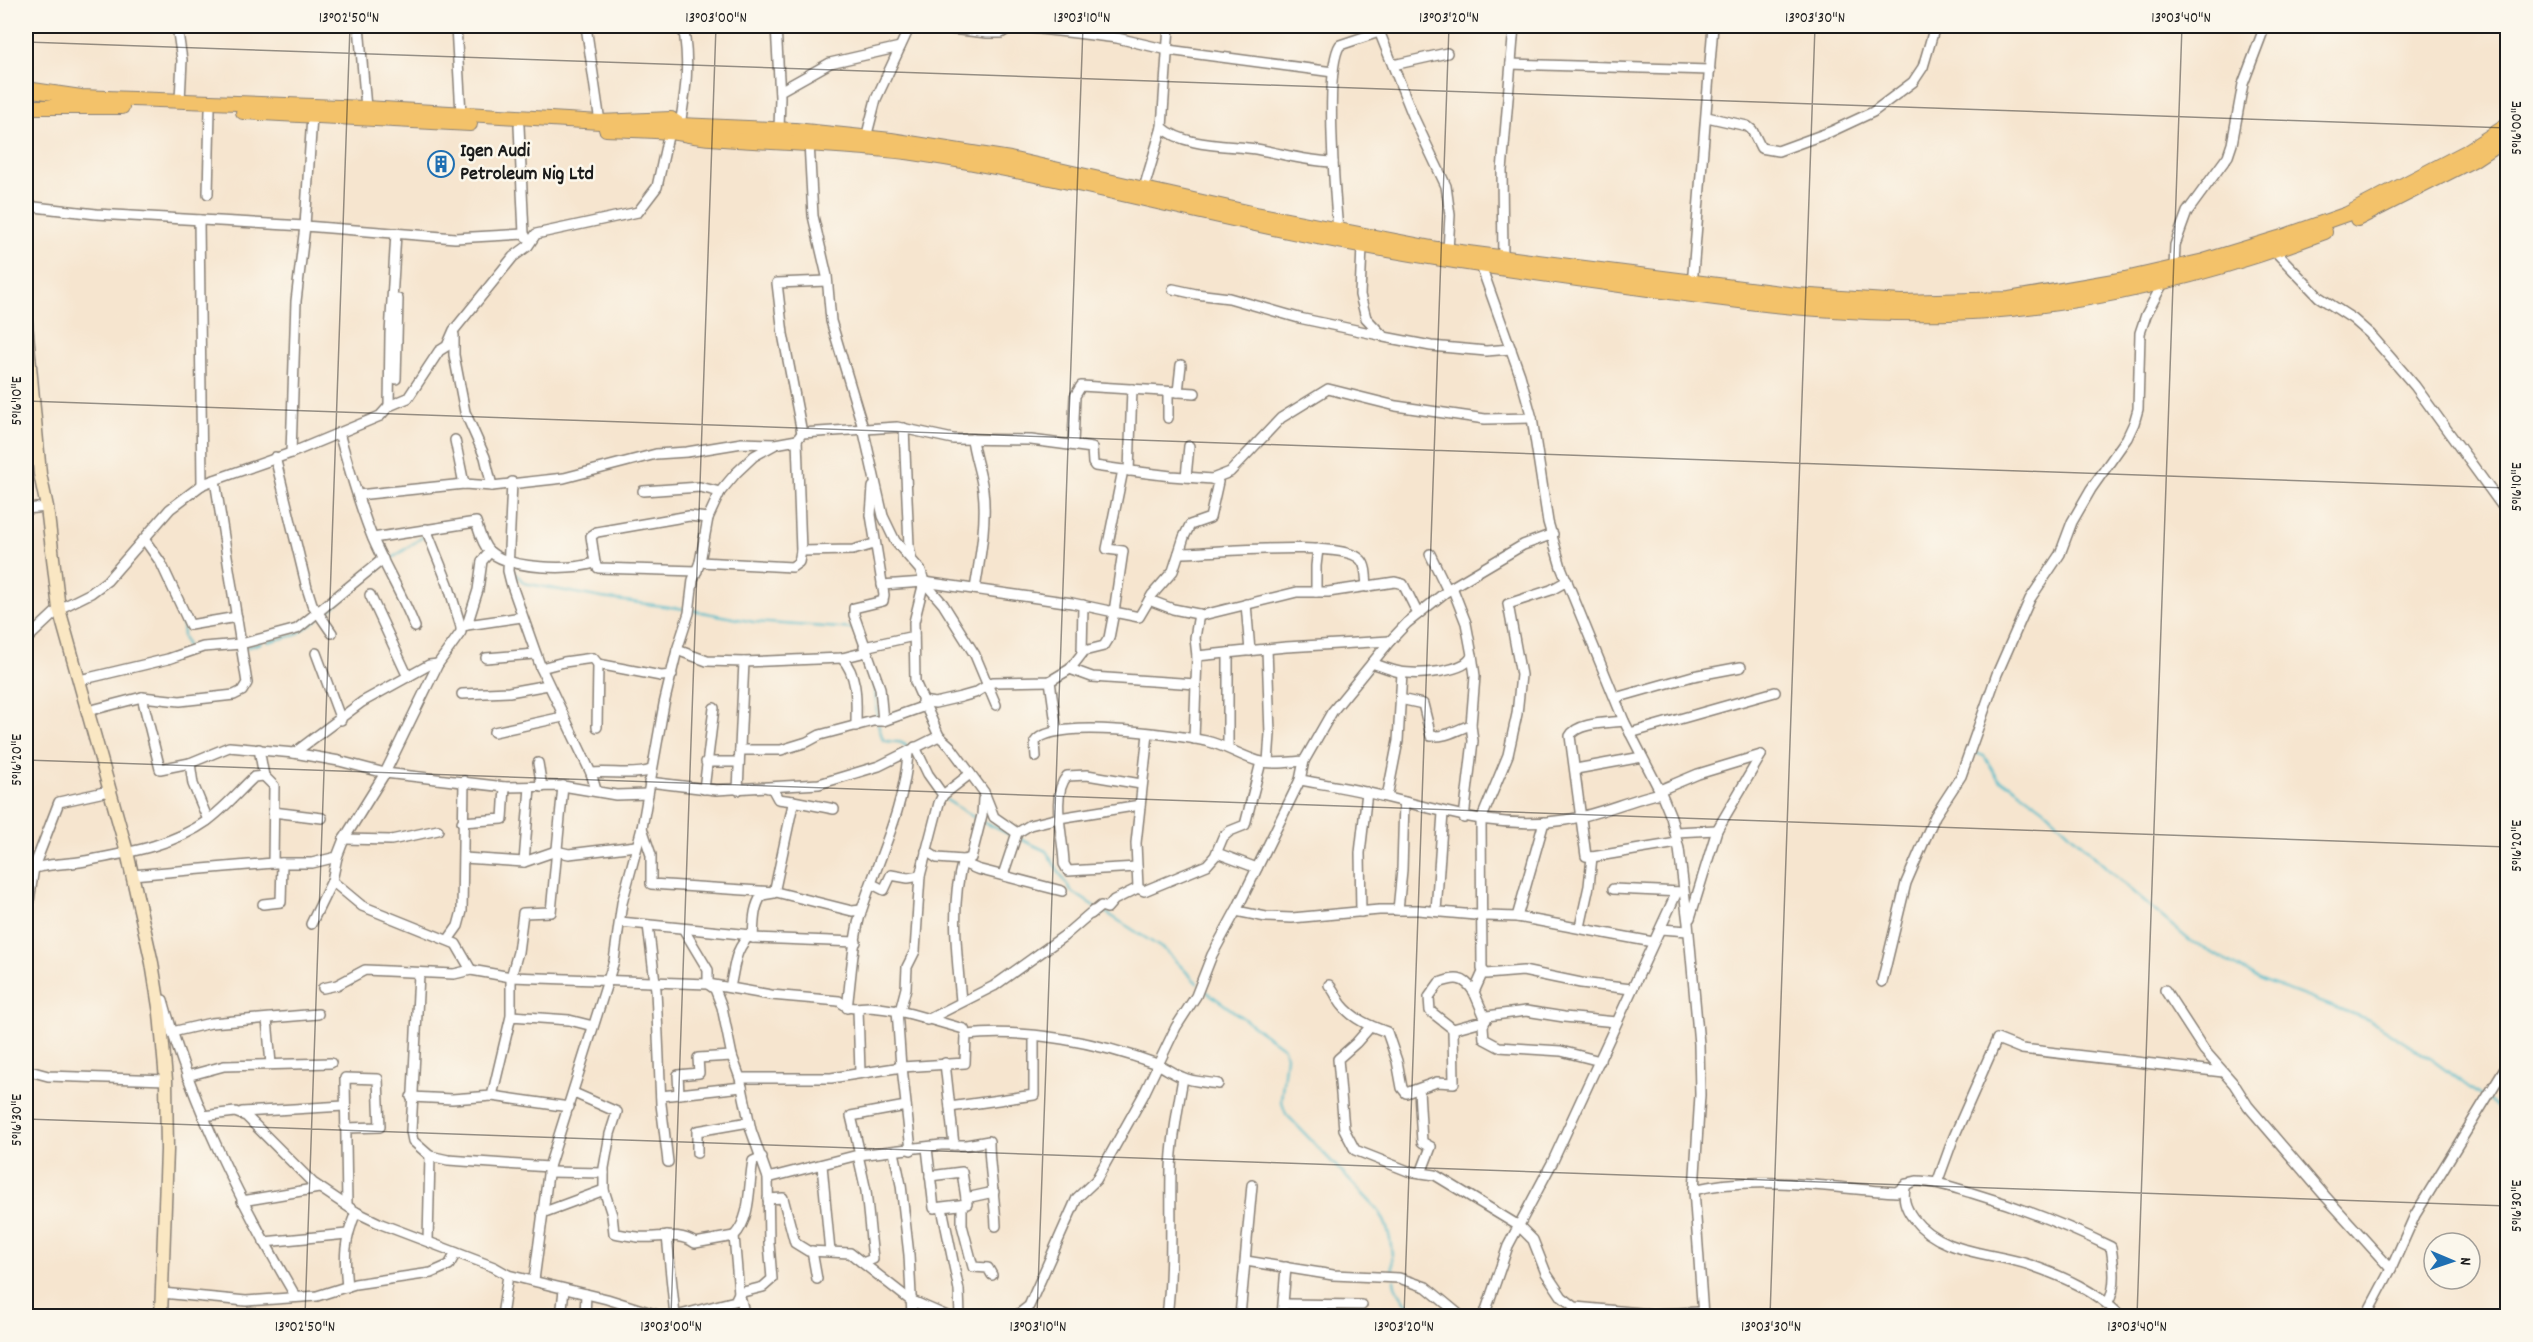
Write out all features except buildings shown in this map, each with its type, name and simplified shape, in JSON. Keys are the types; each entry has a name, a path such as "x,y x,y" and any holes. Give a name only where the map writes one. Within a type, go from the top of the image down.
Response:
{"main road":[{"path":"26,89 81,97 366,108 600,122 779,129 866,138 1010,159 1338,231 1503,260 1692,288 1742,303 1837,310 1929,312 2006,310 2090,299 2163,283 2274,250 2348,223 2400,199 2473,160 2508,137"},
{"path":"26,107 210,110 519,126 673,125 708,138 809,142 920,154 1006,169 1362,246 1481,266 1692,288 1836,299 1966,302 2043,294 2174,269 2278,238 2347,214 2466,152 2508,125"}],"street":[{"path":"177,26 182,60 180,100"},
{"path":"359,26 366,108"},
{"path":"456,26 461,114"},
{"path":"586,26 600,122"},
{"path":"26,206 96,214 305,226 456,238 529,235 626,216 638,212 657,187 673,125 688,81 687,46 683,26"},
{"path":"776,26 780,91 779,129"},
{"path":"866,138 876,99 910,26"},
{"path":"924,26 987,33 1001,33 1012,26 1117,38 1168,50 1333,72"},
{"path":"1144,188 1162,127 1169,26"},
{"path":"1503,260 1502,171 1514,26"},
{"path":"1692,288 1713,26"},
{"path":"1707,117 1747,126 1752,130 1761,148 1771,151 1830,132 1873,112 1913,82 1923,67 1935,26"},
{"path":"1882,982 1906,883 1935,816 1961,776 1997,674 2030,599 2060,554 2072,522 2091,489 2127,438 2134,423 2138,409 2140,333 2151,302 2174,269 2175,245 2187,212 2228,156 2243,84 2265,26"},
{"path":"1338,231 1334,162 1333,72 1336,50 1340,45 1379,28 1446,186 1450,215 1448,251"},
{"path":"780,91 830,63 900,47"},
{"path":"1393,65 1447,53"},
{"path":"1511,64 1710,70"},
{"path":"208,194 210,110"},
{"path":"291,453 296,301 305,226 312,116"},
{"path":"26,640 59,609 91,593 107,581 171,509 202,485 291,453 380,416 392,405 408,398 439,351 447,346 454,330 513,257 528,246 529,235 519,126"},
{"path":"1162,127 1195,142 1256,150 1306,161 1334,162"},
{"path":"809,142 813,216 827,281 834,334 863,428 874,482 884,516 895,541 921,571 924,582 959,628 988,684 996,705"},
{"path":"199,220 202,485"},
{"path":"392,405 398,233"},
{"path":"1362,246 1360,295 1366,318 1384,336"},
{"path":"2274,250 2319,297 2353,319 2385,351 2415,386 2508,514"},
{"path":"1371,1026 1338,1059 1344,1129 1355,1150 1408,1171 1435,1175 1519,1226 1533,1240 1546,1273 1562,1297 1575,1307 1652,1314 1703,1314 1694,1190 1700,1095 1698,1044 1688,927 1681,892 1675,832 1660,792 1624,721 1567,581 1548,522 1532,418 1511,349 1481,266"},
{"path":"708,518 689,516 594,533 591,540 595,563 598,568 792,567 799,562 801,551 800,436 777,283 827,281"},
{"path":"1173,288 1196,294 1230,298 1299,318 1431,346 1486,351 1511,349"},
{"path":"26,322 40,474 47,507 59,609 127,852 172,1032 203,1116 242,1201 296,1297"},
{"path":"454,330 454,355 465,412 485,457 492,486"},
{"path":"1168,418 1181,365"},
{"path":"1073,444 1075,396 1081,386 1195,393"},
{"path":"740,750 781,750 807,742 820,735 873,721 883,721 923,704 935,704 975,693 988,684 1010,680 1050,681 1070,669 1082,653 1104,646 1114,612 1123,551 1107,549 1126,470 1132,389"},
{"path":"1212,479 1230,472 1281,418 1328,389 1396,406 1485,419 1532,418"},
{"path":"534,1280 548,1170 614,961 620,922 642,828 651,770 677,650 690,609 693,580 699,566 708,518 720,492 753,456 775,444 800,436 863,428 904,428 953,439 1031,440 1073,444 1092,448 1095,466 1212,479 1218,482 1210,518 1190,525 1173,571 1149,600 1139,617 1083,605 924,582 882,585"},
{"path":"904,428 909,546 912,559"},
{"path":"339,433 373,538 403,595 415,627"},
{"path":"972,439 983,489 981,549 975,589"},
{"path":"455,440 464,484"},
{"path":"358,495 464,484 492,486 564,478 656,454 687,452 742,443 775,444"},
{"path":"1186,477 1189,446"},
{"path":"275,458 307,588 332,633"},
{"path":"88,711 142,697 180,701 234,695 242,691 247,682 215,480"},
{"path":"512,482 509,566 522,617 548,685 591,773 596,790"},
{"path":"874,482 871,515 883,601 854,608 863,651 880,688 883,721"},
{"path":"644,491 699,487 720,492"},
{"path":"26,509 47,507"},
{"path":"311,924 332,881 344,839 386,773 438,664 464,626 478,590 486,555 476,522 428,532 373,538"},
{"path":"428,532 464,626"},
{"path":"1016,1317 1029,1306 1077,1198 1096,1180 1159,1065 1176,1027 1196,996 1212,955 1300,780 1304,761 1332,712 1390,641 1418,614 1450,589 1524,545 1553,534"},
{"path":"144,539 161,563 190,625 237,617"},
{"path":"801,551 853,550 874,544"},
{"path":"1179,553 1263,549 1342,550 1360,558 1364,565 1367,587"},
{"path":"1316,592 1318,549"},
{"path":"1430,554 1466,623 1476,676 1471,725 1473,741 1464,818"},
{"path":"486,555 509,566 547,567 595,563"},
{"path":"80,680 175,657 203,647 241,644 297,629 385,562"},
{"path":"1474,992 1483,972 1480,916 1481,820 1508,754 1517,714 1521,675 1508,604 1551,590 1567,581"},
{"path":"924,582 914,622 915,682 939,736 950,746 984,792 994,817 1015,837"},
{"path":"1149,600 1173,609 1199,614 1297,592 1367,587 1395,582 1403,584 1418,614"},
{"path":"370,595 408,677"},
{"path":"1246,604 1250,651"},
{"path":"1082,653 1083,605"},
{"path":"1194,739 1197,656 1195,638 1199,614"},
{"path":"464,626 522,617"},
{"path":"677,650 707,661 744,662 759,659 842,658 914,636"},
{"path":"1197,656 1390,641"},
{"path":"1138,888 1144,891 1207,865 1217,853 1224,837 1230,831 1245,825 1265,762 1270,734 1267,649"},
{"path":"316,653 341,720"},
{"path":"1228,653 1228,748"},
{"path":"486,658 535,654"},
{"path":"1372,663 1402,673 1445,671 1464,665 1472,655"},
{"path":"541,668 593,658 598,664 661,676 672,675"},
{"path":"842,658 848,664 854,680 856,726"},
{"path":"738,790 744,662"},
{"path":"294,753 362,702 429,665 438,664"},
{"path":"597,727 598,664"},
{"path":"1615,698 1693,676 1741,667"},
{"path":"1070,669 1092,677 1196,684"},
{"path":"1387,797 1398,741 1402,673"},
{"path":"1050,681 1057,731"},
{"path":"462,694 509,692 548,685"},
{"path":"1630,733 1775,692"},
{"path":"142,697 160,769 190,763 229,747 294,753 386,773 504,787 564,786 616,795 648,794"},
{"path":"1400,699 1423,704 1431,736 1445,737 1457,729 1471,725"},
{"path":"704,789 714,708"},
{"path":"494,732 563,717"},
{"path":"1624,721 1585,727 1572,732 1570,741 1576,769 1586,856 1592,857 1677,843"},
{"path":"1036,756 1036,739 1057,731 1104,728 1194,739 1228,748 1265,762 1304,761"},
{"path":"1138,888 1141,784 1148,734"},
{"path":"649,782 704,789 738,790 819,784 879,766 939,736"},
{"path":"258,749 264,776 274,786 273,812 281,902 263,904"},
{"path":"912,749 943,794"},
{"path":"847,1008 861,910 896,810 912,749"},
{"path":"1300,780 1367,792 1464,818 1517,824 1593,816 1660,792 1698,774 1761,755 1717,830 1688,927"},
{"path":"1576,769 1642,757"},
{"path":"706,762 739,762"},
{"path":"190,763 193,784 208,820"},
{"path":"538,763 542,787"},
{"path":"591,773 651,770"},
{"path":"911,1150 902,1067 899,1010 906,988 907,967 915,951 920,876 943,794 970,774"},
{"path":"1137,867 1068,871 1064,864 1059,796 1067,776 1087,775 1141,784"},
{"path":"30,869 81,862 155,846 180,836 208,820 254,777 264,776"},
{"path":"448,940 458,926 462,910 464,781"},
{"path":"492,1096 511,1016 511,977 518,952 523,913 551,912 564,786"},
{"path":"462,822 503,819 504,787"},
{"path":"524,862 530,787"},
{"path":"768,788 772,788 778,799 834,809"},
{"path":"26,922 30,869 59,802 109,791"},
{"path":"926,851 937,858 963,860 971,858 982,818 984,792"},
{"path":"1361,912 1360,853 1367,792"},
{"path":"774,893 793,801"},
{"path":"1398,910 1404,802"},
{"path":"1004,875 1015,837 1030,825 1140,805"},
{"path":"273,812 322,818"},
{"path":"1436,911 1443,813"},
{"path":"1518,917 1544,822"},
{"path":"642,828 651,855 651,884 741,888 774,893"},
{"path":"344,839 391,840 438,830"},
{"path":"1675,832 1717,830"},
{"path":"464,858 524,862 556,851 569,854 636,846"},
{"path":"1217,853 1257,868"},
{"path":"132,875 277,863 312,863 337,857"},
{"path":"1580,927 1589,886 1592,857"},
{"path":"963,860 965,864 977,869 1062,891"},
{"path":"962,1001 957,959 957,913 958,876 963,860"},
{"path":"872,884 884,891 891,875 908,878 920,876"},
{"path":"332,881 362,906 456,944 471,970"},
{"path":"927,1020 994,986 1095,911 1107,908 1114,900 1138,888"},
{"path":"1613,889 1681,892"},
{"path":"752,936 755,911 759,900 762,896 776,891 852,911 861,910"},
{"path":"1484,1317 1508,1246 1600,1061 1653,942 1681,892"},
{"path":"1236,911 1266,917 1292,918 1398,910 1518,917 1653,942"},
{"path":"620,922 752,936 856,942"},
{"path":"648,925 655,982 661,1096 668,1162"},
{"path":"1662,929 1688,927"},
{"path":"684,930 708,970 708,984"},
{"path":"730,987 738,949 742,942 752,936"},
{"path":"153,963 166,1080 167,1150 161,1317"},
{"path":"323,988 337,985 365,970 454,974 471,970 511,977 708,984 771,995 839,1001 847,1008 858,1010 865,1007 899,1010 964,1029 966,1035 965,1063 902,1067 831,1078 741,1083 661,1096"},
{"path":"1483,972 1486,974 1524,971 1581,983 1631,989"},
{"path":"419,974 411,1097 413,1141 430,1156 448,1160 604,1173"},
{"path":"1453,1029 1430,1011 1429,998 1438,983 1455,977 1467,981 1485,1020"},
{"path":"667,1236 675,1317 735,1301 739,1293 763,1287 772,1279 768,1178 749,1122 722,1006 715,989 708,984"},
{"path":"1329,985 1336,993 1340,1003 1351,1014 1387,1032 1397,1061 1402,1088 1406,1093 1437,1082 1454,1083 1453,1029"},
{"path":"2165,990 2198,1041 2248,1106 2391,1269"},
{"path":"858,1010 860,1072"},
{"path":"1600,1061 1561,1051 1499,1047 1484,1039 1483,1026 1487,1016 1526,1011 1616,1022"},
{"path":"172,1032 211,1023 318,1014"},
{"path":"511,1016 569,1020 593,1026"},
{"path":"267,1019 271,1064"},
{"path":"1453,1029 1485,1020"},
{"path":"966,1035 984,1033 1069,1040 1103,1047 1159,1065 1183,1078 1218,1084"},
{"path":"950,1107 1034,1095 1034,1037"},
{"path":"1937,1183 1953,1139 1997,1039 2022,1049 2223,1072"},
{"path":"679,1094 678,1075 699,1073 698,1058 732,1056"},
{"path":"187,1076 224,1066 331,1063"},
{"path":"945,1063 954,1145"},
{"path":"2366,1317 2415,1215 2508,1063"},
{"path":"26,1070 48,1076 166,1080"},
{"path":"345,1128 380,1127 378,1079 345,1078 344,1106 347,1205"},
{"path":"1167,1317 1171,1275 1171,1170 1174,1132 1183,1078"},
{"path":"1419,1090 1422,1142 1431,1147 1421,1173"},
{"path":"574,1093 617,1112 608,1143 604,1173 604,1190 612,1215 614,1233 640,1237 688,1238 695,1243 734,1236 743,1226 746,1216 753,1161 762,1157"},
{"path":"411,1097 452,1099 492,1096 569,1107"},
{"path":"203,1116 344,1106"},
{"path":"865,1262 873,1258 866,1191 851,1116 906,1106"},
{"path":"235,1112 246,1116 318,1188 356,1212 508,1275 586,1294 661,1317"},
{"path":"698,1154 697,1131 749,1122"},
{"path":"768,1178 859,1155 989,1141 989,1174 994,1192 996,1226"},
{"path":"927,1148 934,1208 942,1208 994,1192"},
{"path":"894,1152 901,1185 909,1255 912,1317"},
{"path":"428,1241 430,1156"},
{"path":"822,1165 830,1252"},
{"path":"930,1176 962,1172 964,1201 962,1225 973,1267 988,1268 992,1275"},
{"path":"1694,1190 1714,1185 1803,1184 1897,1192 1906,1184 1916,1181 1937,1183 2003,1202 2069,1226 2111,1247 2114,1282 2113,1293 2108,1304"},
{"path":"1906,1184 1904,1192 1906,1208 1921,1229 1955,1246 2030,1264 2089,1289 2121,1317"},
{"path":"1240,1317 1252,1185"},
{"path":"242,1201 318,1188"},
{"path":"542,1213 604,1190"},
{"path":"768,1199 783,1198 795,1243 812,1251 850,1253 865,1262 882,1279 910,1300 947,1317"},
{"path":"942,1208 958,1290 960,1317"},
{"path":"347,1287 345,1260 347,1234 356,1212"},
{"path":"264,1242 347,1234"},
{"path":"734,1236 739,1293 745,1317"},
{"path":"812,1251 817,1279"},
{"path":"162,1293 246,1300 317,1296 347,1287 431,1273 449,1264 456,1253"},
{"path":"1246,1261 1333,1275 1399,1278 1426,1287 1461,1317"},
{"path":"1282,1317 1286,1267"},
{"path":"502,1317 508,1275"},
{"path":"561,1317 564,1290"},
{"path":"585,1317 586,1294"},
{"path":"1284,1304 1362,1305"},
{"path":"1307,1317 1309,1306"}],"waterway":[{"path":"387,562 424,536"},
{"path":"323,616 383,565"},
{"path":"511,568 524,583 602,598 685,609"},
{"path":"691,610 754,622 855,629"},
{"path":"182,617 183,637 188,649"},
{"path":"267,642 296,635 318,619"},
{"path":"244,648 261,643"},
{"path":"863,654 875,688 877,719"},
{"path":"878,724 883,740 899,742 908,748"},
{"path":"1973,752 1984,756 1999,780 2010,784 2044,809 2127,887 2189,940 2261,980 2369,1020 2432,1060 2482,1097"},
{"path":"945,799 978,820"},
{"path":"983,822 1013,836"},
{"path":"1018,838 1046,851 1071,891 1094,906"},
{"path":"1102,910 1166,951 1197,983"},
{"path":"1203,989 1284,1048 1286,1056 1281,1100 1286,1114 1379,1211 1389,1234 1393,1275"},
{"path":"2487,1100 2508,1113"},
{"path":"1394,1280 1395,1286 1415,1316"}],"place":[{"name":"Igen Audi Petroleum Nig Ltd","path":"441,164"}]}
